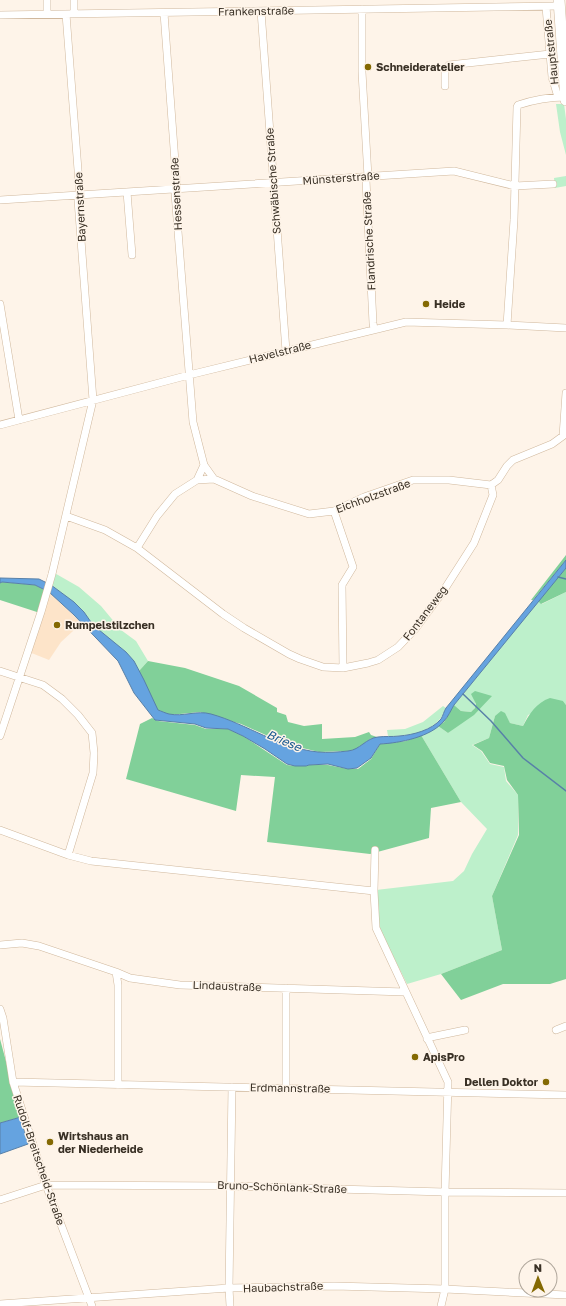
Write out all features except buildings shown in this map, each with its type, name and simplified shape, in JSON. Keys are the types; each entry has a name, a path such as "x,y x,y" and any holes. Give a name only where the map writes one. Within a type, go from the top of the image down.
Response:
{"main road":[{"name":"Hauptstraße","path":"560,3 563,98"}],"street":[{"path":"47,0 47,14"},
{"path":"74,0 74,14"},
{"path":"443,0 444,8"},
{"name":"Frankenstraße","path":"0,15 444,8 560,3"},
{"name":"Hauptstraße","path":"541,4 550,54 552,82 563,98"},
{"name":"Flandrische Straße","path":"362,9 362,72 368,177 366,180 374,329"},
{"name":"Schwäbische Straße","path":"261,11 286,351"},
{"name":"Hessenstraße","path":"164,13 177,188 175,193 189,375"},
{"name":"Bayernstraße","path":"0,736 46,596 93,400 78,200 80,196 66,14"},
{"path":"445,86 445,69 449,65 550,54"},
{"path":"507,325 514,220 517,107 518,105 524,103 563,98"},
{"name":"Münsterstraße","path":"0,200 454,171 514,186 554,184"},
{"path":"127,192 132,255"},
{"path":"0,304 19,420"},
{"name":"Havelstraße","path":"0,425 189,375 406,322 566,328"},
{"path":"189,375 193,422 204,465 214,479"},
{"path":"491,485 498,480 513,460 552,444 563,436 566,393"},
{"path":"197,480 204,465"},
{"name":"Eichholzstraße","path":"136,548 157,516 175,494 197,480 214,479 252,496 309,514 334,511 364,497 413,480 449,480 491,485"},
{"name":"Fontaneweg","path":"66,516 105,530 136,548 223,614 300,659 323,667 343,668 368,664 378,660 398,647 415,629 444,590 474,543 493,495 491,485"},
{"path":"334,511 353,567 342,585 343,668"},
{"path":"0,671 43,685 62,699 78,715 92,733 94,753 92,773 68,855"},
{"path":"0,830 68,855 91,861 374,891"},
{"path":"375,850 374,891 376,928 448,1082 445,1192 445,1289 441,1306"},
{"name":"Lindaustraße","path":"0,945 22,943 54,951 130,978 180,985 405,992"},
{"path":"116,972 118,985 118,1085"},
{"path":"286,988 286,1088"},
{"name":"Rudolf-Breitscheid-Straße","path":"0,1010 3,1018 13,1082 46,1185 92,1306"},
{"path":"556,1030 566,1026"},
{"path":"428,1039 431,1037 465,1030"},
{"name":"Erdmannstraße","path":"13,1082 566,1095"},
{"path":"230,1306 232,1087"},
{"name":"Bruno-Schönlank-Straße","path":"0,1200 46,1185 232,1186 445,1192 566,1193"},
{"name":"Haubachstraße","path":"0,1304 229,1288 334,1286 445,1289 566,1295"}],"shaded area":[{"name":"Rumpelstilzchen","path":"49,592 78,620 73,631 61,642 49,660 29,652"}],"green space":[{"path":"556,104 564,104 566,119 566,155 560,132"},
{"path":"566,176 566,186 555,188 554,178"},
{"path":"566,555 566,560 533,600 531,600"},
{"path":"566,568 566,592 541,604 538,601"},
{"path":"51,571 79,587 101,606 121,630 136,641 148,661 139,671 124,651 99,631 90,622 82,610 71,600 51,585"},
{"path":"0,583 35,585 46,591 40,613 0,600"},
{"path":"566,592 566,705 563,701 528,715 523,726 510,723 507,718 495,716 489,738 472,745 481,751 490,764 504,767 506,781 518,795 518,835 492,896 502,950 441,974 407,984 379,928 376,890 453,881 464,871 487,829 461,802 421,735 438,726 448,733 491,696 474,699 476,706 471,712 461,711 454,705 538,601 542,604"},
{"path":"148,661 185,668 239,686 277,708 277,712 286,715 288,722 304,726 322,724 322,739 355,737 369,732 371,735 377,737 370,739 355,750 319,752 286,744 241,724 200,712 170,715 157,710 139,671"},
{"path":"475,691 492,696 474,715 448,733 438,726 444,722 454,705 461,711 471,712 475,708 476,704 471,694"},
{"path":"550,698 563,701 566,705 566,979 550,984 503,984 461,1000 441,974 502,950 492,896 519,835 518,795 507,780 504,766 490,763 482,751 473,745 489,738 495,716 501,711 505,713 510,723 523,726 534,709"},
{"path":"443,706 446,708 442,716 429,728 409,735 388,736 387,730 405,729 423,722"},
{"path":"152,718 158,721 195,725 206,729 228,729 243,736 287,765 295,766 328,765 348,769 358,769 371,759 380,744 406,741 421,735 461,802 431,808 429,838 370,854 267,842 275,777 241,775 236,811 126,779 140,724"},
{"path":"0,1039 21,1117 0,1123"}],"water":[{"path":"566,560 566,568 454,705 447,718 438,727 423,735 406,741 380,744 371,758 357,768 348,769 328,764 295,766 287,764 265,749 228,729 206,728 195,724 155,720 134,693 118,661 74,615 49,592 35,585 0,583 0,578 39,579 51,585 74,602 84,612 93,625 126,652 134,661 158,710 174,715 200,713 211,714 290,746 318,752 333,752 352,750 374,738 416,733 437,723 441,719 446,708"},
{"path":"21,1117 28,1144 0,1154 0,1123"}],"waterway":[{"path":"558,577 566,579"},
{"path":"463,694 491,721 523,758 566,791"}],"place":[{"name":"Schneideratelier","path":"368,67"},
{"name":"Heide","path":"426,304"},
{"name":"Rumpelstilzchen","path":"57,625"},
{"name":"ApisPro","path":"415,1057"},
{"name":"Dellen Doktor","path":"546,1082"},
{"name":"Wirtshaus an der Niederheide","path":"50,1142"}],"water label":[{"name":"Briese","path":"284,741"}]}
